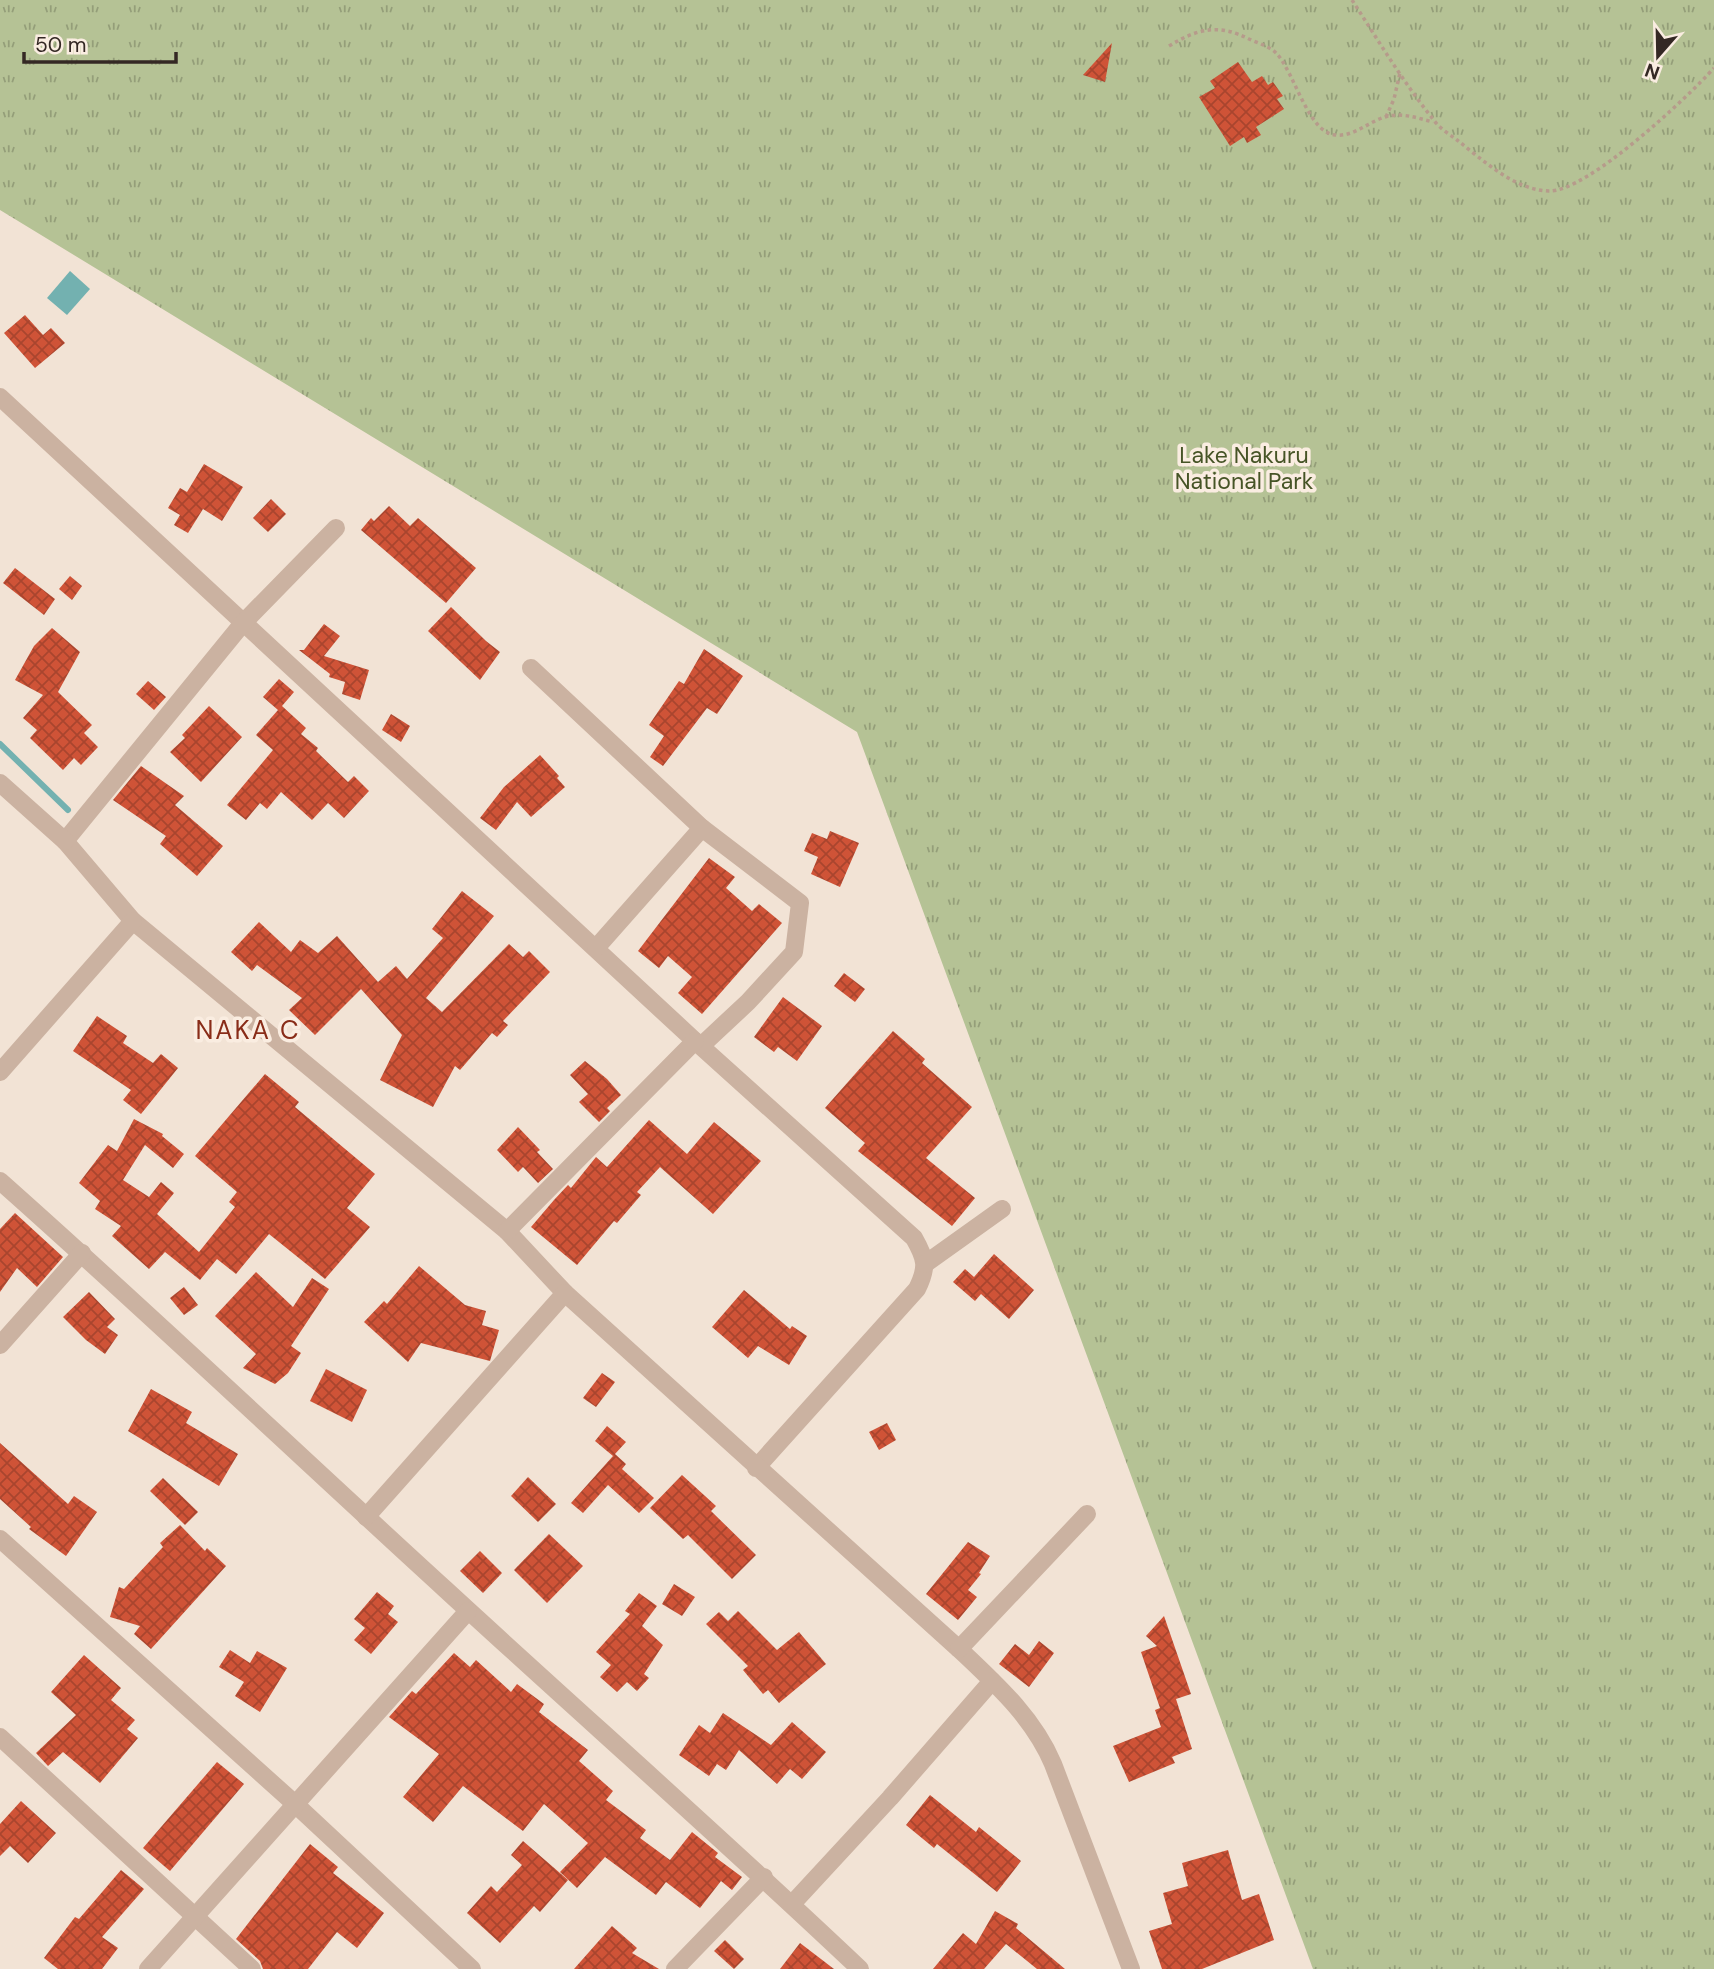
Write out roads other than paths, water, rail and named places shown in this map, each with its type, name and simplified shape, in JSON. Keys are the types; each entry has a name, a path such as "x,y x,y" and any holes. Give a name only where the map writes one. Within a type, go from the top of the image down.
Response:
{"street":[{"path":"0,397 698,1043 914,1238 925,1264 924,1274 916,1289 757,1468"},
{"path":"65,841 243,623 337,528"},
{"path":"507,1231 698,1043 748,1002 794,952 800,903 702,828 531,668"},
{"path":"0,783 65,841 133,921 507,1231 565,1293 959,1649 1022,1711 1043,1741 1131,1969"},
{"path":"596,948 702,828"},
{"path":"0,1072 133,921"},
{"path":"0,1181 468,1611 764,1877 860,1969"},
{"path":"925,1264 1002,1209"},
{"path":"0,1345 82,1254"},
{"path":"366,1517 565,1293"},
{"path":"959,1649 1087,1514"},
{"path":"0,1539 294,1803 472,1969"},
{"path":"148,1969 468,1611"},
{"path":"792,1904 890,1798 992,1681"},
{"path":"0,1737 252,1969"},
{"path":"675,1969 764,1877"}],"water":[{"path":"70,271 90,289 67,315 47,298"}],"waterway":[{"path":"0,744 68,810"}],"district":[{"name":"NAKA C","path":"248,1030"}],"park label":[{"name":"Lake Nakuru National Park","path":"1244,468"}]}
